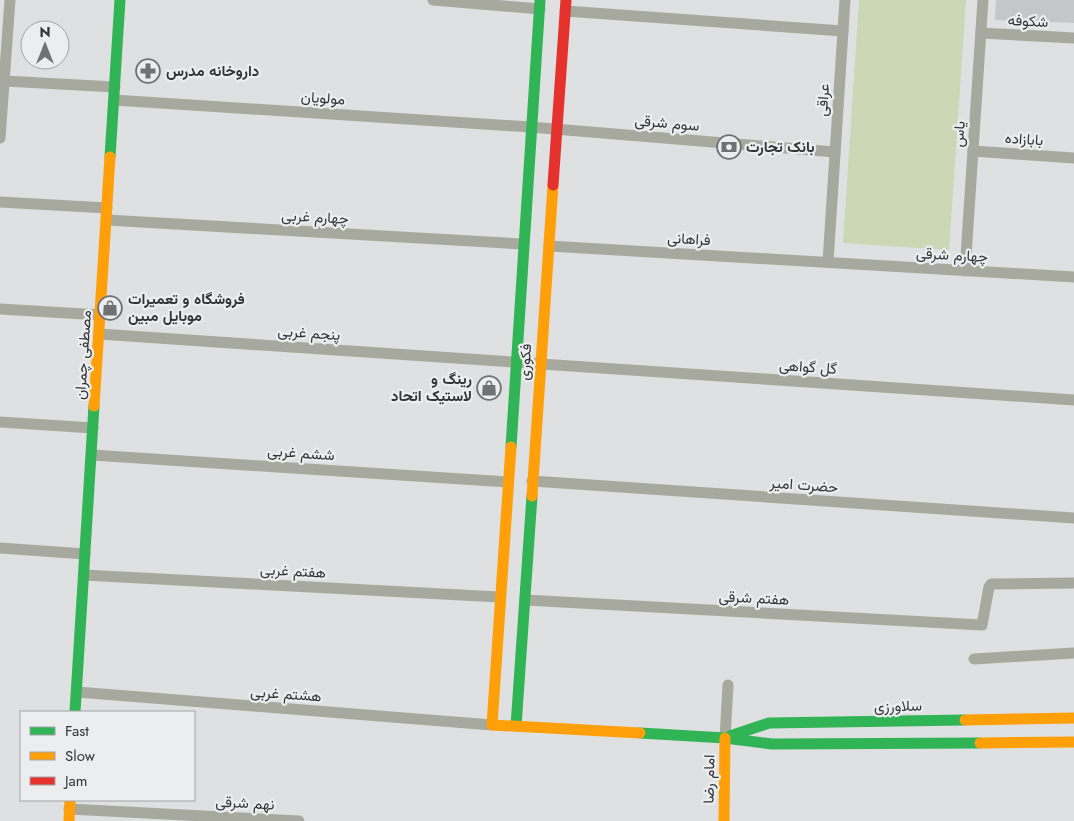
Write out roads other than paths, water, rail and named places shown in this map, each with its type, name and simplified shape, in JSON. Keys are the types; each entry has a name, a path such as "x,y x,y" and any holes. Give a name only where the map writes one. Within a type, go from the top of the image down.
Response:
{"street":[{"path":"0,138 10,0"},
{"name":"مصطفی چمران","path":"76,711 120,0"},
{"path":"433,0 540,5"},
{"name":"عراقی","path":"828,262 845,0"},
{"name":"یاس","path":"965,271 983,0"},
{"name":"فکوری","path":"492,725 522,244 540,5"},
{"path":"565,6 843,31"},
{"name":"فکوری","path":"516,726 565,6"},
{"name":"شکوفه","path":"981,33 1074,38"},
{"path":"4,81 115,87"},
{"name":"مولویان","path":"114,100 556,129"},
{"name":"سوم شرقی","path":"556,129 835,152"},
{"name":"بابازاده","path":"973,151 1074,158"},
{"name":"چهارم غربی","path":"0,202 107,214 522,244"},
{"name":"فراهانی","path":"548,246 828,262"},
{"name":"چهارم شرقی","path":"828,262 1074,277"},
{"path":"0,309 100,315"},
{"name":"پنجم غربی","path":"99,334 540,364"},
{"name":"گل گواهی","path":"540,364 1074,400"},
{"path":"0,422 93,428"},
{"name":"ششم غربی","path":"92,455 508,482"},
{"name":"حضرت امیر","path":"532,481 1074,518"},
{"path":"0,548 86,554"},
{"name":"هفتم غربی","path":"84,574 499,597"},
{"name":"هفتم شرقی","path":"524,600 982,625 991,584 1074,583"},
{"path":"974,659 1074,653"},
{"path":"725,738 728,685"},
{"name":"هشتم غربی","path":"77,692 492,725"},
{"name":"سلاورزی","path":"725,738 769,723 1074,718"},
{"name":"سلاورزی","path":"492,725 725,738 772,744 1074,742"},
{"name":"امام رضا","path":"724,821 725,738"},
{"name":"نهم شرقی","path":"69,810 299,821"}],"place":[{"name":"داروخانه مدرس","path":"148,71"},
{"name":"بانک تجارت","path":"729,147"},
{"name":"فروشگاه و تعمیرات موبایل مبین","path":"110,308"},
{"name":"رینگ و لاستیک اتحاد","path":"489,388"}]}
